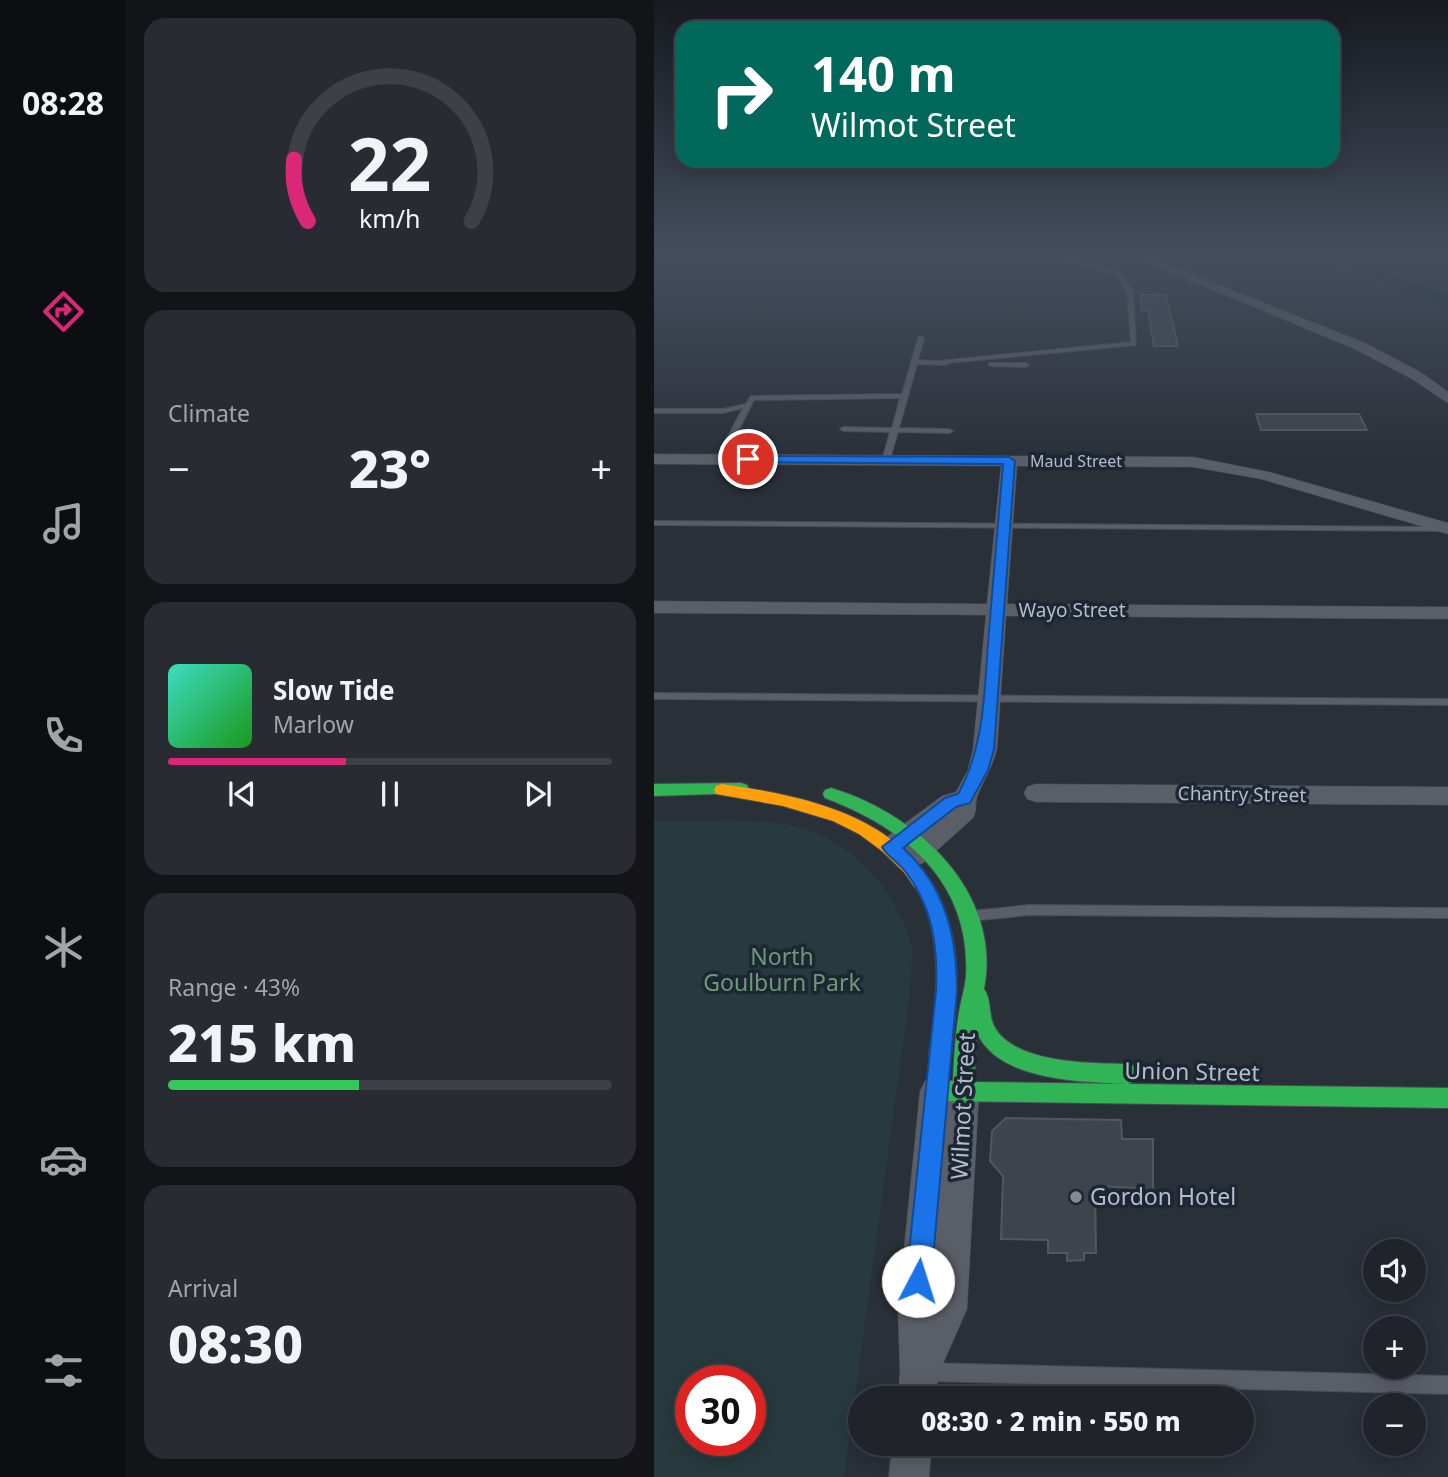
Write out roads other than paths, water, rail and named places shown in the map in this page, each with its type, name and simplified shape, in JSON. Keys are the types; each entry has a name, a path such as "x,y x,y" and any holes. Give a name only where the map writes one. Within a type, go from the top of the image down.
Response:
{"main road":[{"path":"654,790 776,787 809,790 873,808 909,847"},
{"name":"Wilmot Street","path":"722,790 817,808 853,822 909,847 953,882 968,916 977,973 956,1079"},
{"name":"Wilmot Street","path":"909,847 933,900 945,939 956,1079"},
{"name":"Union Street","path":"977,973 983,1024 1001,1047 1034,1062 1088,1071 1146,1075"},
{"name":"Union Street","path":"1004,1072 1127,1074"},
{"name":"Union Street","path":"956,1079 1447,1098"}],"street":[{"path":"1308,325 1360,346 1417,376 1447,399"},
{"name":"Maud Street","path":"654,459 1183,461 1213,464 1293,484 1447,529"},
{"path":"909,847 964,812 964,799 983,758 991,698 1009,461"},
{"name":"Wayo Street","path":"654,607 1447,613"},
{"name":"Chantry Street","path":"1036,793 1447,796"},
{"name":"Wilmot Street","path":"918,1385 949,1309 956,1079"},
{"path":"909,1477 911,1456"}],"lane":[{"path":"940,362 1134,344 1133,325"},
{"path":"886,460 921,338"},
{"path":"914,362 1026,365"},
{"path":"720,459 753,398 905,396"},
{"path":"654,411 723,411 749,405"},
{"path":"844,429 949,430"},
{"path":"654,523 1447,529"},
{"path":"654,696 1447,702"},
{"path":"968,916 1029,910 1447,913"},
{"path":"918,1385 1447,1385"}],"place":[{"name":"Gordon Hotel","path":"1076,1197"}],"park label":[{"name":"North Goulburn Park","path":"782,970"}]}
